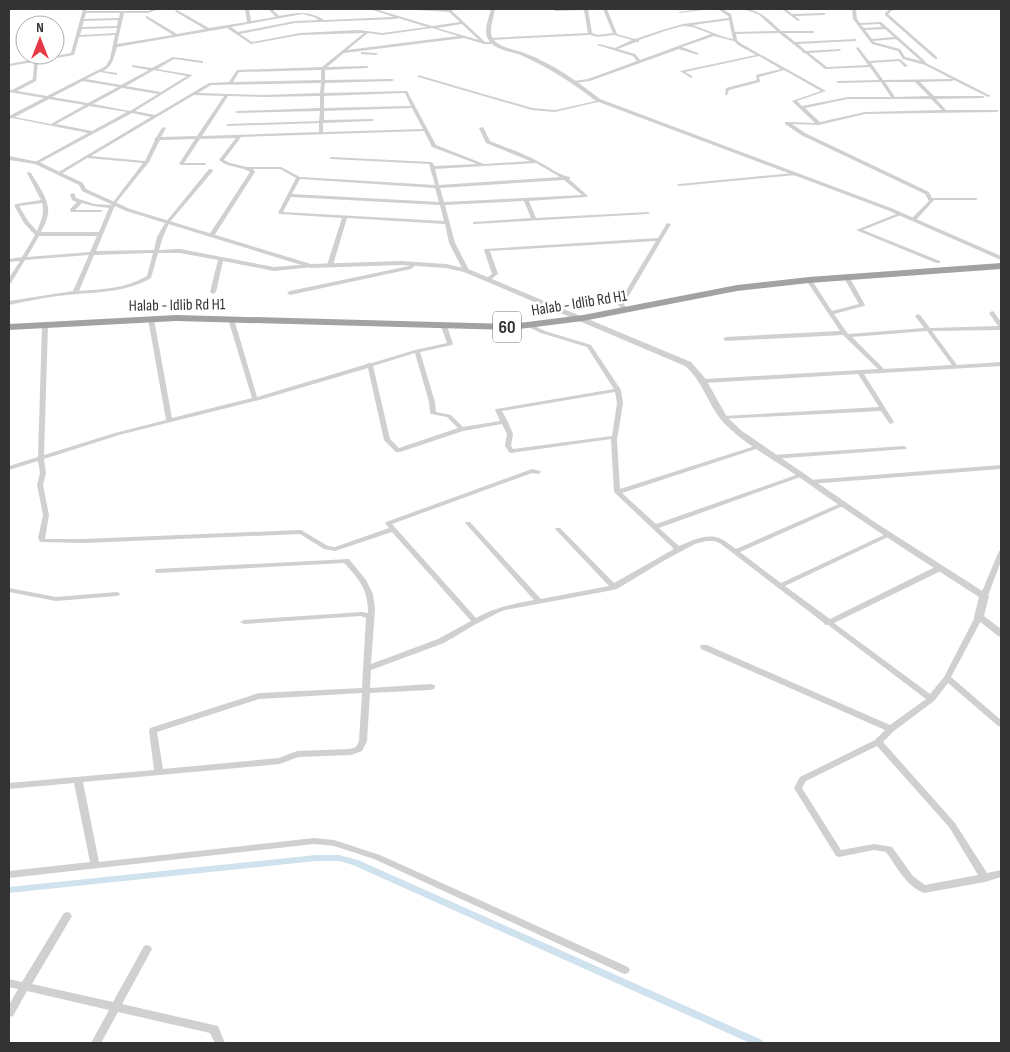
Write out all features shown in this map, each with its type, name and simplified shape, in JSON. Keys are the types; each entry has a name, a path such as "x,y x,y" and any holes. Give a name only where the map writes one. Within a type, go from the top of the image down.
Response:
{"highway":[{"name":"Halab - Idlib Rd H1","path":"9,327 151,319 231,319 489,327 528,325 583,318 738,288 809,280 1001,266"}],"street":[{"path":"65,55 73,54 85,11 148,12 157,9"},
{"path":"247,9 249,22"},
{"path":"270,9 278,17"},
{"path":"372,9 396,18 523,54 577,83 600,101 914,219 1001,258"},
{"path":"383,14 391,9"},
{"path":"417,9 451,10 484,43"},
{"path":"493,9 488,28 492,41 500,47"},
{"path":"556,10 586,9 590,34"},
{"path":"605,9 614,34"},
{"path":"680,12 709,9"},
{"path":"720,9 729,14 735,33 735,40"},
{"path":"745,9 760,13 780,32 826,68 900,60 906,66"},
{"path":"784,9 798,20"},
{"path":"854,9 855,19 873,44 898,50 904,58 926,64 989,96"},
{"path":"892,9 886,14 936,58"},
{"path":"177,11 207,30"},
{"path":"10,118 106,67 112,59 122,12"},
{"path":"115,46 308,13 325,21 328,32"},
{"path":"792,16 824,14"},
{"path":"147,17 176,35"},
{"path":"237,33 295,22 396,18"},
{"path":"82,20 121,19"},
{"path":"615,49 678,25 731,19"},
{"path":"227,26 251,43 300,34 328,32 382,34 463,23"},
{"path":"858,24 880,23 926,64"},
{"path":"687,25 735,40 757,56 824,91 794,101 819,124"},
{"path":"80,28 119,27"},
{"path":"862,29 886,28"},
{"path":"321,133 324,68 367,32"},
{"path":"735,33 813,32"},
{"path":"78,36 118,34"},
{"path":"484,43 590,34 598,36 614,34 638,41"},
{"path":"577,83 714,35"},
{"path":"343,52 463,37"},
{"path":"870,40 897,38"},
{"path":"794,43 855,40"},
{"path":"599,45 632,54 639,61"},
{"path":"680,48 697,54"},
{"path":"858,48 894,98"},
{"path":"804,52 839,50"},
{"path":"351,51 376,54"},
{"path":"691,77 682,71 757,56"},
{"path":"52,125 173,58 202,62"},
{"path":"10,92 35,80 36,65"},
{"path":"37,163 131,112 191,75 132,66"},
{"path":"230,84 238,72 367,66"},
{"path":"726,94 727,89 759,81 757,76 760,74 782,70"},
{"path":"99,71 116,74"},
{"path":"419,76 532,109 555,111 600,101"},
{"path":"83,80 162,93"},
{"path":"59,173 210,84 392,80"},
{"path":"838,82 952,80"},
{"path":"917,81 944,111"},
{"path":"10,92 155,116"},
{"path":"192,94 226,96 406,92 424,130 434,146 484,165"},
{"path":"204,164 181,164 197,137 226,96"},
{"path":"801,108 848,98 983,96"},
{"path":"237,112 414,107"},
{"path":"976,199 931,198 920,188 803,134 787,123 819,124 864,113 997,111"},
{"path":"10,118 93,133"},
{"path":"228,125 372,120"},
{"path":"75,293 113,205 146,162 156,139 164,128"},
{"path":"289,195 441,204 586,196 568,178 538,162 488,142 481,128"},
{"path":"156,139 424,130"},
{"path":"240,136 220,160 230,165 247,168 281,168 299,178 438,187 568,178"},
{"path":"87,157 146,162"},
{"path":"9,158 37,163 81,184 84,190 113,205 311,266"},
{"path":"331,158 431,163 452,243 466,270"},
{"path":"432,168 538,162"},
{"path":"212,236 253,172 247,168"},
{"path":"9,303 140,284 149,277 160,237 167,223 212,170"},
{"path":"9,282 11,274 38,234 45,218 46,209 29,173"},
{"path":"679,186 794,174"},
{"path":"299,178 280,213 446,223"},
{"path":"72,194 74,199 83,202 113,205"},
{"path":"101,198 83,202 72,209 73,211 101,211"},
{"path":"914,219 924,211 932,201 931,198"},
{"path":"526,200 534,220"},
{"path":"9,206 43,201"},
{"path":"16,205 26,222 38,234 100,234"},
{"path":"475,223 648,213"},
{"path":"901,214 859,230 938,262"},
{"path":"330,265 345,217"},
{"path":"624,310 621,304 658,239 669,224"},
{"path":"488,279 495,274 487,250 658,239"},
{"path":"9,260 91,253 194,252 274,269 330,265 414,264 446,266 466,270 688,364 699,372 705,381 723,418 758,446 888,535 984,596"},
{"path":"213,292 221,258"},
{"path":"290,293 411,268 414,264"},
{"path":"831,313 862,304 847,278"},
{"path":"809,280 846,334 883,371"},
{"path":"992,313 1001,327"},
{"path":"918,316 956,367"},
{"path":"151,319 169,420"},
{"path":"231,319 255,399"},
{"path":"45,325 41,459 43,474 40,485 46,516 42,541 301,532 326,548 335,549 394,529"},
{"path":"528,325 543,332 589,346 618,390 620,403 615,437 617,492 678,549"},
{"path":"9,468 117,434 255,399 370,364 450,344 444,326"},
{"path":"726,339 1001,327"},
{"path":"417,351 432,402 433,413 449,416 462,429"},
{"path":"370,364 387,440 398,450 462,429 505,422"},
{"path":"705,381 1001,364"},
{"path":"860,372 891,422"},
{"path":"615,437 512,451 508,446 510,434 498,410 618,390"},
{"path":"723,418 883,409"},
{"path":"617,492 758,446"},
{"path":"773,457 904,448"},
{"path":"810,482 1001,467"},
{"path":"476,622 388,523 532,471 538,472"},
{"path":"655,527 801,475"},
{"path":"735,552 843,504"},
{"path":"468,523 538,600"},
{"path":"558,529 614,587"},
{"path":"780,586 888,535"},
{"path":"368,668 441,641 488,614 503,608 614,587 678,549 708,539 716,539 931,699"},
{"path":"1001,553 984,596 979,617 947,678 931,699 891,729 878,742 803,780 798,788 840,854 874,847 888,849 910,879 924,889 1001,874"},
{"path":"9,786 280,761 297,754 351,752 359,749 362,741 368,668 370,590 365,581 346,561 159,571"},
{"path":"828,623 940,568"},
{"path":"9,590 56,599 118,594"},
{"path":"244,622 362,614 370,617 370,623"},
{"path":"979,617 1001,634"},
{"path":"704,647 891,729"},
{"path":"947,678 1001,724"},
{"path":"159,772 153,730 259,696 431,687"},
{"path":"878,742 952,825 986,878"},
{"path":"78,780 96,865"},
{"path":"9,875 314,841 334,843 377,857 625,970"},
{"path":"9,1013 67,916"},
{"path":"96,1043 147,949"},
{"path":"9,983 214,1029 220,1043"}],"waterway":[{"path":"9,890 316,858 339,858 355,862 759,1043"}]}
